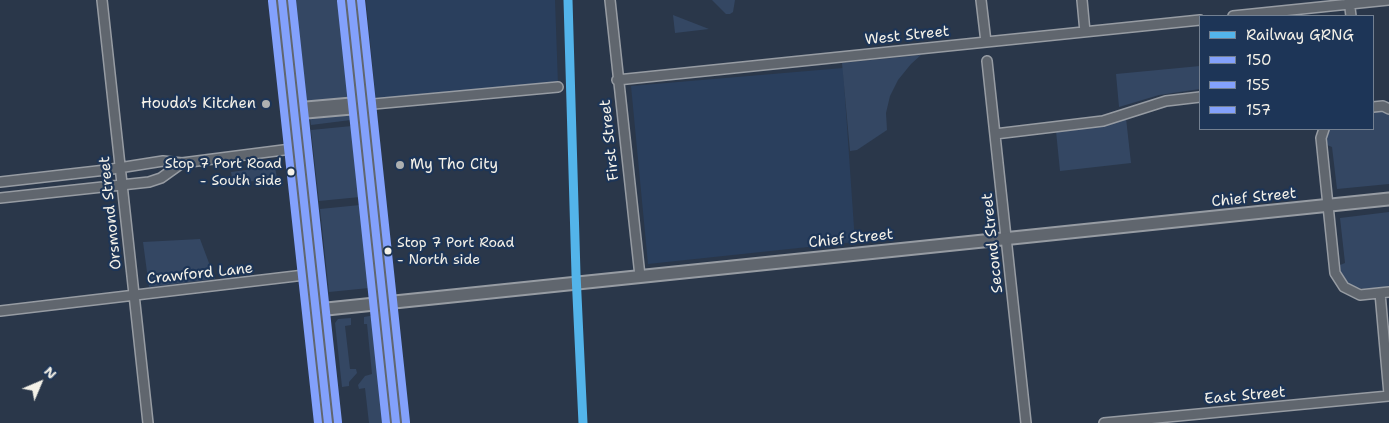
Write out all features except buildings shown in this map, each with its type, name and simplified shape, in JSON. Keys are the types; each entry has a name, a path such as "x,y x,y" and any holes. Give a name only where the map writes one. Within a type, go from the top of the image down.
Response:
{"highway":[{"path":"282,0 328,423"},
{"path":"351,0 396,423"},
{"path":"295,111 363,105"}],"street":[{"name":"Orsmond Street","path":"102,0 148,423"},
{"name":"First Street","path":"610,0 640,276"},
{"path":"981,0 986,42"},
{"path":"1082,0 1085,32"},
{"path":"1241,15 1349,2 1389,0"},
{"path":"1349,2 1351,15"},
{"name":"West Street","path":"618,80 1199,20"},
{"name":"Second Street","path":"987,61 1026,423"},
{"path":"363,105 558,87"},
{"path":"995,134 1103,120 1166,101 1199,97"},
{"path":"1374,107 1383,106 1389,109"},
{"path":"1323,130 1321,138 1336,273 1344,287 1360,295 1385,293 1389,395"},
{"path":"0,182 106,170 163,161 182,163 299,148"},
{"path":"0,198 149,182 161,178 182,163"},
{"name":"Chief Street","path":"317,310 1006,237 1389,199"},
{"name":"Crawford Lane","path":"0,311 313,274"},
{"name":"East Street","path":"1104,423 1389,395"}],"shaded area":[{"path":"292,0 343,0 353,96 351,101 307,105 303,101"},
{"path":"366,0 555,0 558,84 376,101"},
{"path":"712,0 735,0 733,12 726,14"},
{"path":"673,15 709,29 675,33"},
{"path":"921,55 898,80 890,96 886,113 887,130 857,150 850,151 842,63"},
{"path":"1199,66 1199,89 1159,95 1119,107 1116,74"},
{"path":"843,68 855,242 648,264 631,86"},
{"path":"1374,112 1389,113 1389,184 1337,189 1332,147 1327,145 1326,137 1329,130 1374,130"},
{"path":"350,114 351,120 311,125 310,118"},
{"path":"1126,118 1131,163 1060,171 1056,131 1103,125"},
{"path":"352,126 360,197 319,201 311,130"},
{"path":"275,166 277,179 233,183 231,172"},
{"path":"360,205 369,288 329,292 320,209"},
{"path":"1389,212 1389,287 1364,289 1354,287 1346,282 1341,274 1340,265 1345,263 1340,218"},
{"path":"200,239 215,279 149,287 143,242"},
{"path":"375,315 377,317 387,423 369,423 365,388 359,389 358,385 365,376 372,374 367,324 364,324 364,317"},
{"path":"351,318 351,325 345,326 350,369 356,369 357,373 349,382 349,386 342,387 335,323 338,319"}],"rail line":[{"name":"GRNG","path":"568,0 576,274 583,423"}],"transit line":[{"name":"150","path":"282,0 328,423"},
{"name":"157","path":"292,0 338,422"},
{"name":"150","path":"351,0 396,423"},
{"name":"157","path":"361,0 406,422"},
{"name":"155","path":"272,1 318,423"},
{"name":"155","path":"341,1 386,423"}],"place":[{"name":"Houda's Kitchen","path":"266,104"},
{"name":"My Tho City","path":"400,165"},
{"name":"Stop 7 Port Road - South side","path":"291,172"},
{"name":"Stop 7 Port Road - North side","path":"388,251"}]}
